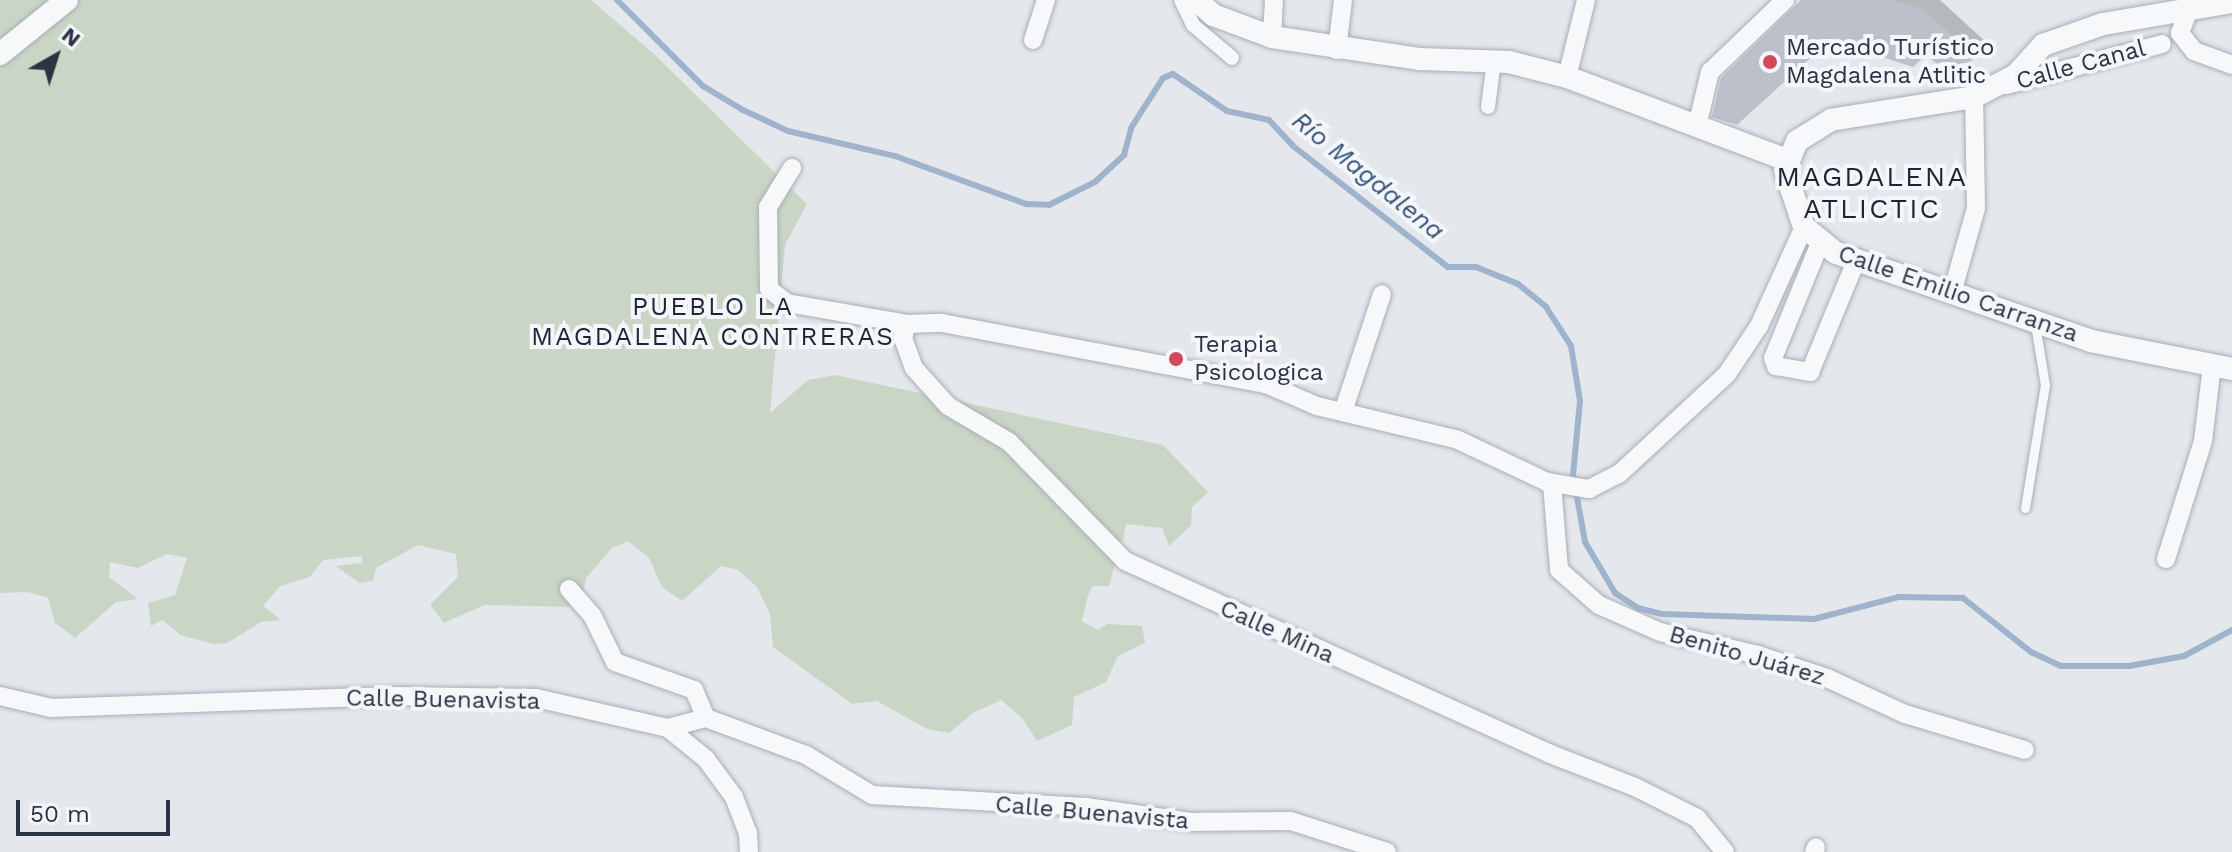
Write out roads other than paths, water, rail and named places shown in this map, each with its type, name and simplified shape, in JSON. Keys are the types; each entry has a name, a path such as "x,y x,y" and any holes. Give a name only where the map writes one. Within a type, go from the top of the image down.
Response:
{"street":[{"path":"0,54 67,0"},
{"path":"1033,40 1046,0"},
{"path":"1181,0 1193,25 1232,58"},
{"path":"1196,0 1213,15 1272,37 1337,50 1494,61 1567,77 1787,160"},
{"path":"1272,37 1274,0"},
{"path":"1337,50 1343,0"},
{"path":"1567,77 1586,0"},
{"path":"1697,126 1710,72 1785,0"},
{"path":"1856,261 1810,372 1776,366 1773,358 1812,235 1785,178 1787,160 1807,132 1831,120 1974,97 1999,86 2043,45 2103,24 2232,2"},
{"path":"2190,7 2180,33 2194,51 2232,65"},
{"name":"Calle Canal","path":"1999,86 2162,44"},
{"path":"1488,107 1494,61"},
{"path":"1952,293 1976,208 1974,97"},
{"path":"792,168 768,207 769,289 787,303 907,324 942,323 1266,384 1343,412 1456,439 1555,485 1589,489 1619,474 1727,374 1812,235"},
{"name":"Calle Emilio Carranza","path":"1812,235 1856,261 2035,324 2153,356 2222,367"},
{"path":"1343,412 1382,294"},
{"name":"Calle Mina","path":"907,324 903,338 914,368 948,406 1009,442 1125,561 1477,721 1635,787 1697,818 1725,852"},
{"path":"2166,559 2203,441 2222,367"},
{"name":"Benito Juárez","path":"1555,485 1559,570 1599,605 1660,632 1771,660 1827,678 1905,714 2025,750"},
{"path":"569,589 592,615 615,662 694,690 706,718"},
{"name":"Calle Buenavista","path":"0,696 51,708 393,696 536,698 668,728 706,718 806,755 872,795 1086,807 1191,822 1291,821 1387,852"},
{"path":"668,728 706,759 734,797 748,833 749,852"}],"lane":[{"path":"2025,508 2045,385 2035,324"}],"waterway":[{"name":"Río Magdalena","path":"617,0 703,86 743,110 788,131 895,156 1026,204 1049,205 1095,182 1124,155 1131,128 1163,78 1173,74 1227,111 1269,120 1293,146 1448,267 1476,267 1518,284 1546,307 1571,346 1580,401 1573,475 1585,542 1615,593 1638,608 1662,614 1814,619 1899,597 1963,598 2031,652 2061,666 2129,666 2184,656 2232,630"}],"place":[{"name":"Mercado Turístico Magdalena Atlitic","path":"1770,62"},
{"name":"Terapia Psicologica","path":"1176,359"}],"district":[{"name":"MAGDALENA ATLICTIC","path":"1872,193"},
{"name":"PUEBLO LA MAGDALENA CONTRERAS","path":"713,322"}]}
